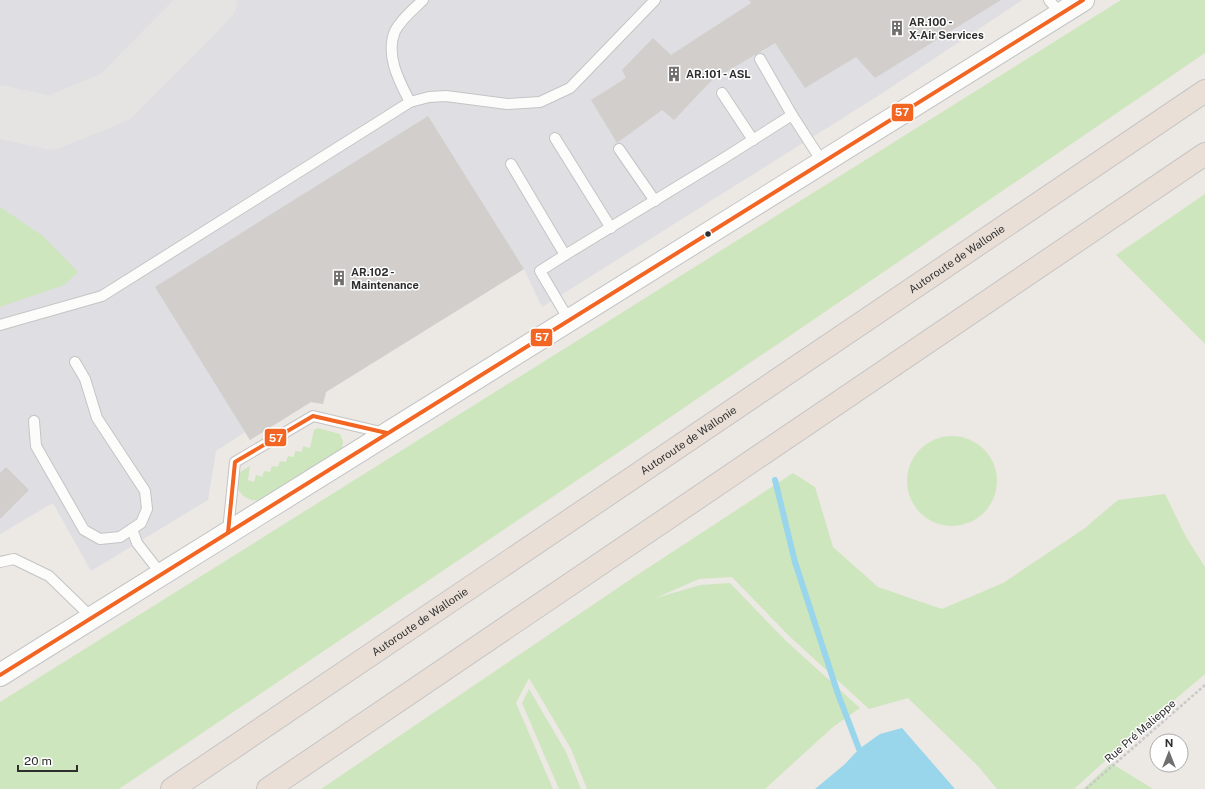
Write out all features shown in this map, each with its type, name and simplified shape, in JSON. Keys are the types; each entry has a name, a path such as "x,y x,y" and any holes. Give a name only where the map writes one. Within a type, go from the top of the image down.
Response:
{"highway":[{"name":"Autoroute de Wallonie","path":"172,789 1205,91"},
{"path":"268,789 1205,154"}],"street":[{"path":"0,675 823,163 1055,7 1083,0"}],"lane":[{"path":"410,102 396,72 392,56 393,42 396,30 404,18 422,0"},
{"path":"0,325 102,296 410,102 429,97 446,96 507,104 540,102 570,88 655,0"},
{"path":"760,59 792,115 823,163"},
{"path":"722,93 752,140"},
{"path":"569,320 540,271 792,115"},
{"path":"555,138 610,228"},
{"path":"619,149 655,201"},
{"path":"511,164 565,255"},
{"path":"34,421 36,446 84,530 100,539 120,537 141,523 147,509 145,491 97,418 85,379 75,362"},
{"path":"228,533 235,462 313,416 387,433"},
{"path":"132,529 137,543 162,575"},
{"path":"0,562 14,559 49,576 83,609 91,619"}],"path":[{"name":"Rue Pré Malieppe","path":"1086,789 1205,685"}],"shaded area":[{"path":"0,0 1022,0 881,94 542,307 524,269 326,392 323,404 311,402 250,440 245,432 216,451 208,500 91,571 53,503 0,534"}],"green space":[{"path":"1121,0 1205,0 1205,53 622,450 119,789 0,789 0,702"},
{"path":"1205,194 1205,344 1116,255"},
{"path":"0,207 43,236 78,272 64,285 0,307"},
{"path":"318,428 340,434 343,441 342,449 262,500 250,500 241,494 238,489 237,479 242,471 250,466 248,480 254,482 256,475 262,477 264,471 270,472 272,466 278,467 280,461 286,462 288,456 294,457 295,451 302,452 303,446 310,448 314,430"},
{"path":"943,436 961,436 977,443 990,456 997,472 997,490 990,506 977,519 961,526 943,526 927,519 914,506 907,490 907,472 914,456 927,443"},
{"path":"793,473 815,487 833,547 878,587 942,609 1003,583 1085,528 1118,500 1165,494 1186,537 1205,567 1205,674 1146,724 1074,789 997,789 978,766 908,698 869,709 788,635 732,577 699,579 656,598 700,585 730,583 784,639 860,708 833,727 765,789 587,789 571,749 529,678 516,703 553,789 321,789 631,579"},
{"path":"529,689 566,752 581,789 559,789 522,703"},
{"path":"1111,763 1153,789 1083,789"}],"water":[{"path":"902,728 955,789 815,789 845,764 859,749 880,734"}],"building":[{"name":"AR.101 - ASL","path":"749,0 1001,0 875,78 856,57 805,88 775,43 711,81 674,120 662,110 617,143 591,100 626,78 622,70 653,38 671,55 751,3"},
{"name":"AR.102 - Maintenance","path":"428,116 524,269 326,392 323,404 311,402 250,440 155,287"},
{"path":"6,467 29,490 0,519 0,473"}],"waterway":[{"path":"775,480 795,562 838,694 859,749"}],"taxiway":[{"path":"0,112 51,123 115,97 211,0"}],"transit line":[{"name":"57","path":"0,675 1083,0"},
{"name":"57","path":"228,533 235,462 313,416 387,433"}],"place":[{"name":"AR.100 - X-Air Services","path":"897,28"},
{"name":"AR.101 - ASL","path":"674,74"},
{"name":"AR.102 - Maintenance","path":"339,278"}]}
